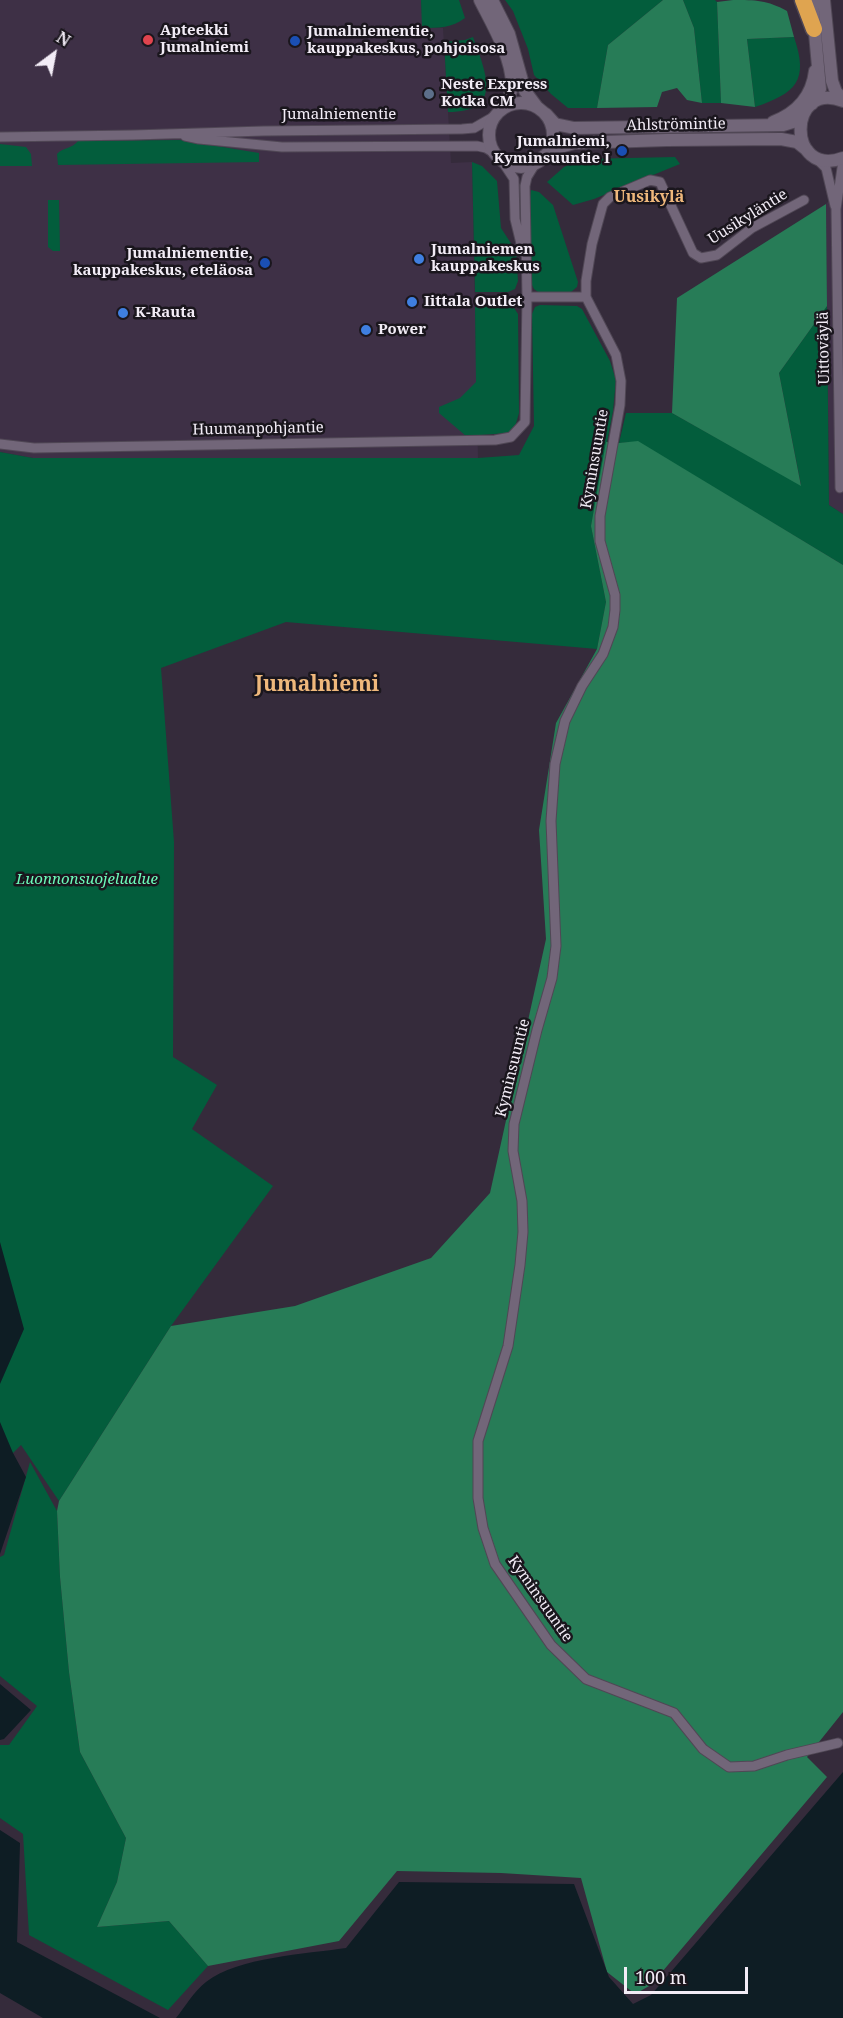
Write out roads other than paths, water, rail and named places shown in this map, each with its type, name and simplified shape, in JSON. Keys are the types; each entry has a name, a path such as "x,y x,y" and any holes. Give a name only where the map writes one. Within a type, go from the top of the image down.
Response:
{"highway":[{"path":"802,0 814,29"}],"street":[{"path":"480,0 503,50 510,73 512,86 510,94 489,132 490,143 513,178 515,219 526,263"},
{"path":"492,0 509,34 525,91 551,123 553,133 552,143 527,177 525,186 527,297 586,297"},
{"path":"812,0 820,89 800,121 799,131 801,141 811,154 826,160 843,160"},
{"path":"824,0 832,81 836,92 843,100"},
{"path":"762,125 788,115 807,97 815,74 816,46"},
{"name":"Ahlströmintie","path":"542,111 555,124 570,128 762,125 791,123 798,120 820,99 843,100"},
{"path":"499,112 517,103 528,103 542,111"},
{"name":"Jumalniementie","path":"0,137 462,129 474,128 499,112"},
{"name":"Jumalniementie","path":"180,134 199,139 282,147 477,146 486,148 498,157"},
{"name":"Ahlströmintie","path":"540,160 557,148 574,143 667,140 781,139 797,142 811,154"},
{"name":"Uittoväylä","path":"811,154 826,168 836,208"},
{"path":"498,157 511,165 521,167 540,160"},
{"name":"Uittoväylä","path":"840,488 836,208 843,160"},
{"name":"Uusikyläntie","path":"586,297 585,281 592,244 601,210 610,197 650,180 660,182 693,253 700,258 717,255 752,228 804,200"},
{"name":"Huumanpohjantie","path":"0,444 34,448 506,439 515,435 525,422 527,297"},
{"name":"Kyminsuuntie","path":"586,297 616,355 621,381 621,405 600,516 600,541 615,595 615,610 613,627 603,654 582,686 565,720 555,764 550,822 556,946 552,978 514,1124 513,1151 522,1201 523,1232 508,1346 478,1441 478,1498 483,1528 495,1564 551,1645 586,1680 674,1713 703,1749 729,1767 754,1766 787,1755 838,1743"}],"place":[{"name":"Apteekki Jumalniemi","path":"148,40"},
{"name":"Jumalniementie, kauppakeskus, pohjoisosa","path":"295,41"},
{"name":"Neste Express Kotka CM","path":"429,94"},
{"name":"Jumalniemi, Kyminsuuntie I","path":"622,151"},
{"name":"Jumalniemen kauppakeskus","path":"419,259"},
{"name":"Jumalniementie, kauppakeskus, eteläosa","path":"265,263"},
{"name":"Iittala Outlet","path":"412,302"},
{"name":"K-Rauta","path":"123,313"},
{"name":"Power","path":"366,330"}],"district":[{"name":"Uusikylä","path":"649,197"},
{"name":"Jumalniemi","path":"317,685"}],"park label":[{"name":"Luonnonsuojelualue","path":"87,880"}]}
